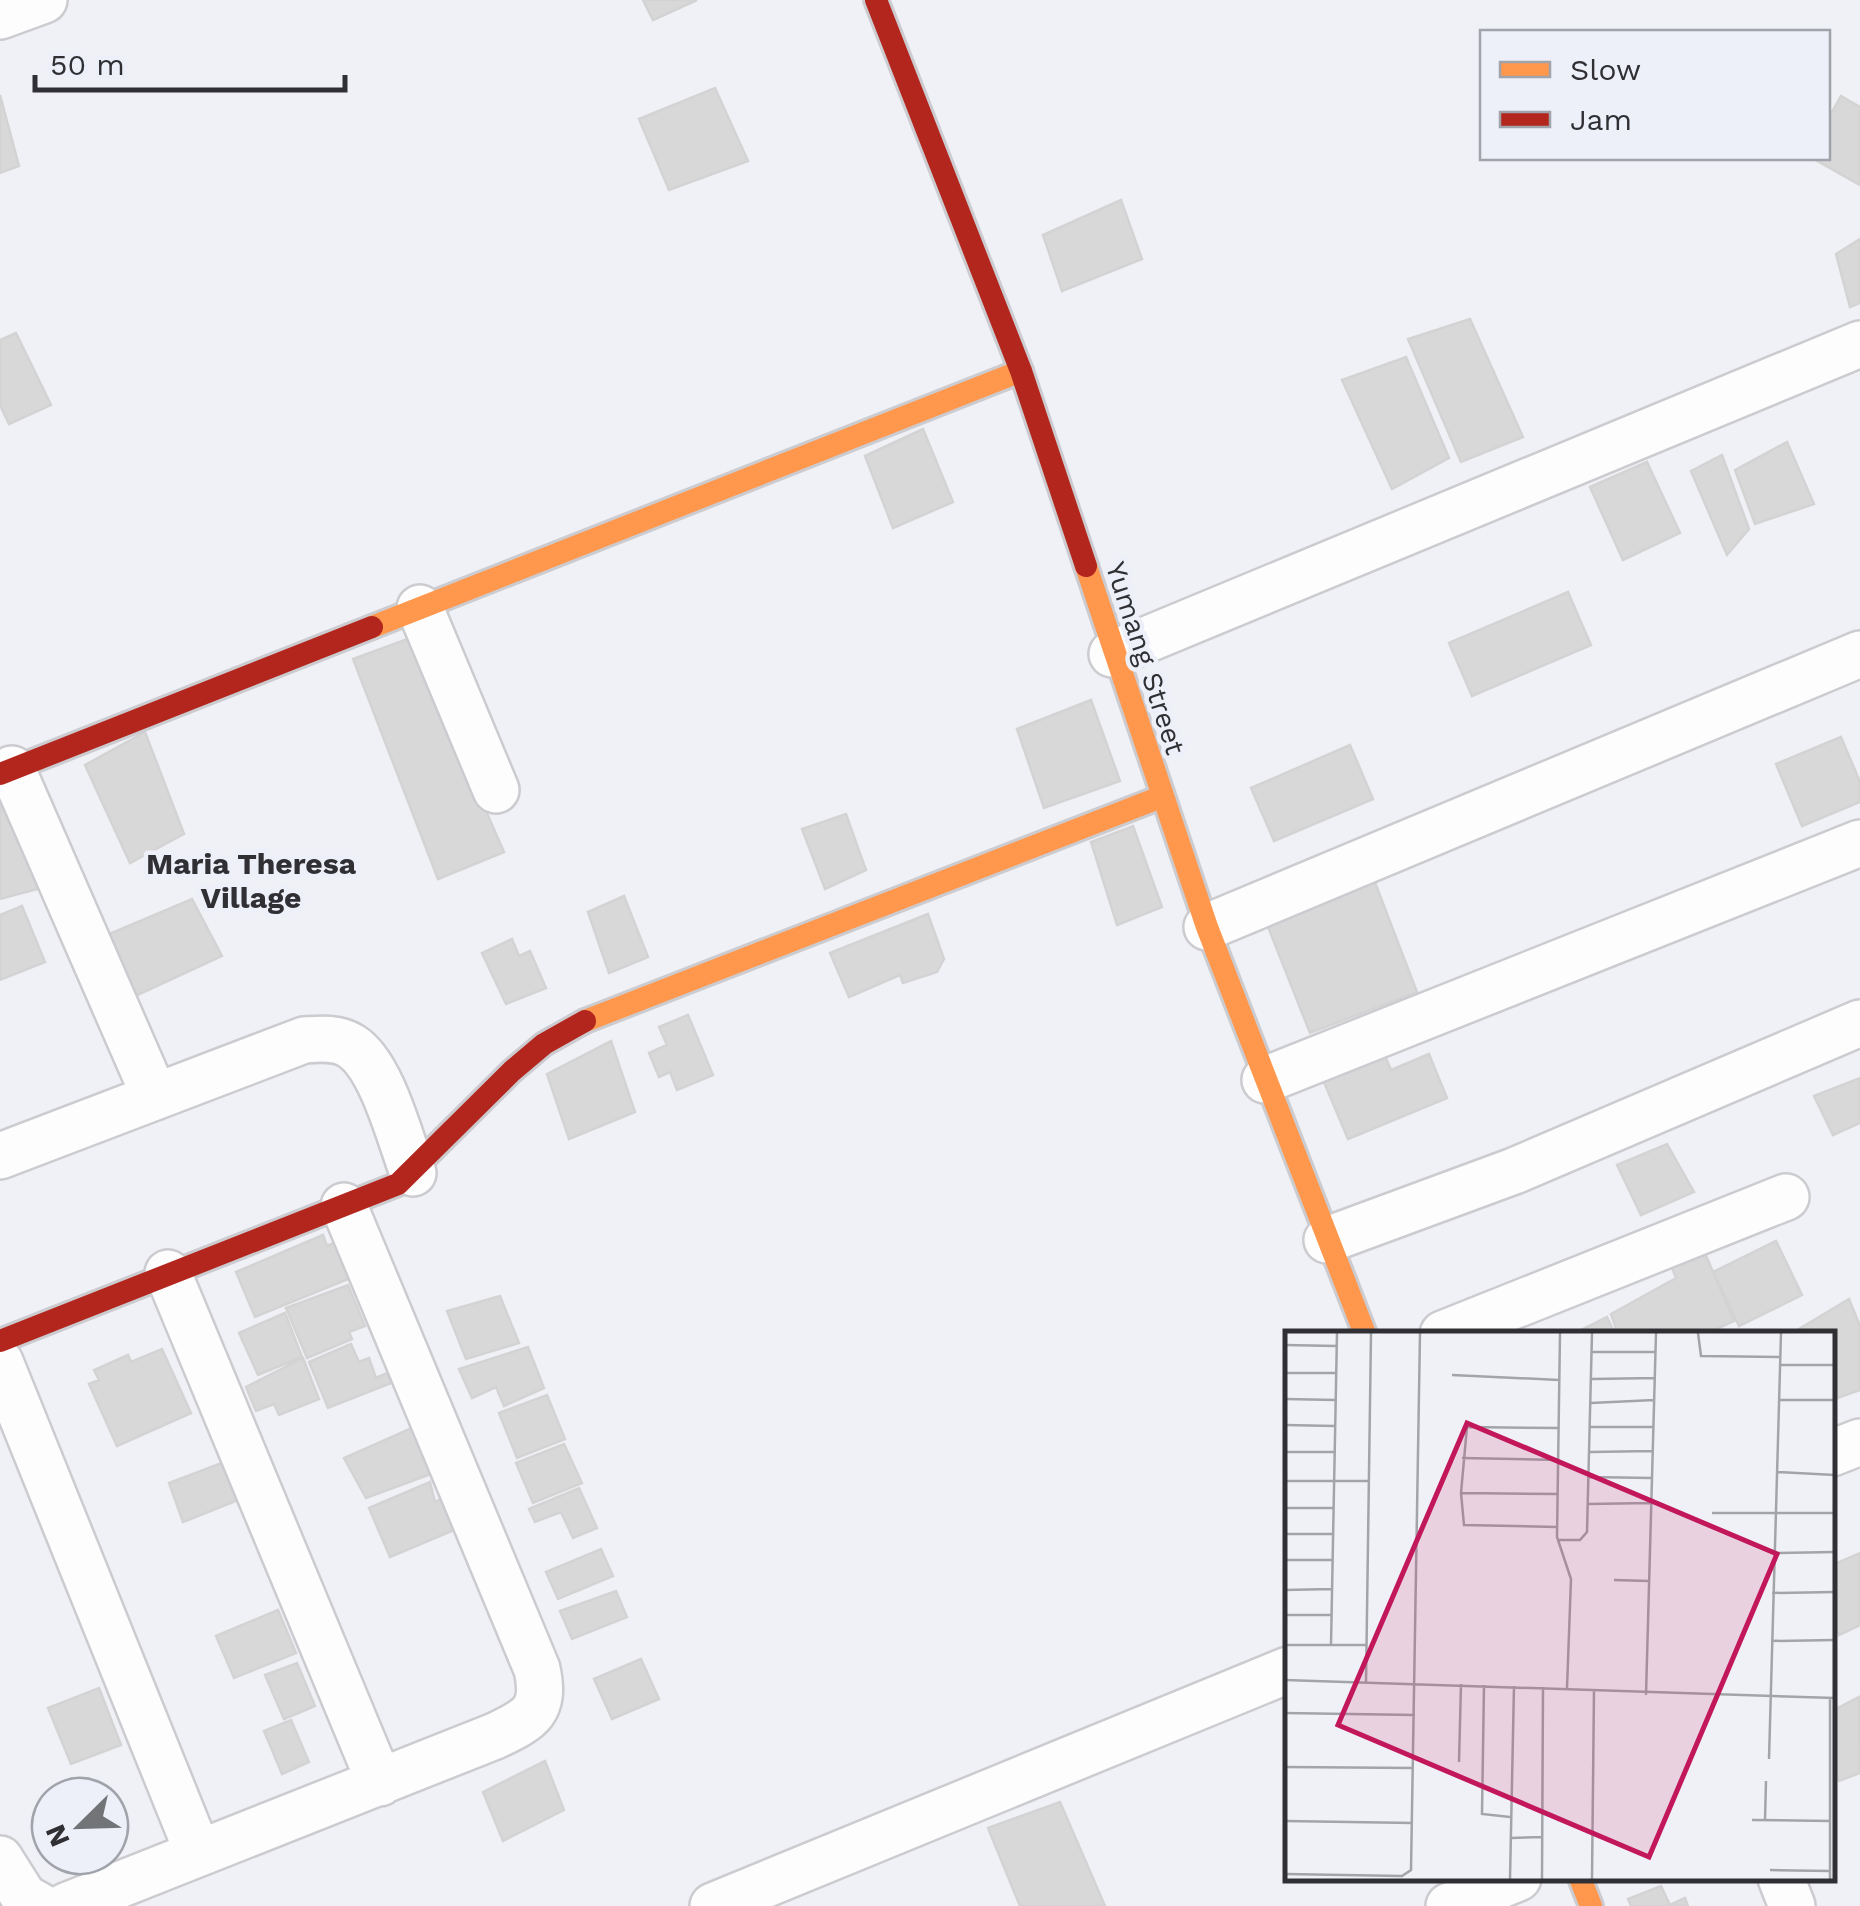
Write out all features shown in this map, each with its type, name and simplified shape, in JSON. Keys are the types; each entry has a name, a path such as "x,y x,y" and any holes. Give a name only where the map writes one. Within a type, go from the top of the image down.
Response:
{"street":[{"path":"0,15 44,0"},
{"name":"Yumang Street","path":"876,0 1021,372 1112,654 1207,927 1364,1331"},
{"path":"1112,654 1860,344"},
{"path":"155,1097 6,772 1021,372"},
{"path":"420,608 496,790"},
{"path":"1207,927 1860,654"},
{"path":"0,1341 344,1206 413,1174 512,1071 544,1044 585,1021 1161,797"},
{"path":"1265,1080 1860,844"},
{"path":"1327,1240 1514,1170 1860,1023"},
{"path":"5,1141 155,1097 304,1040 348,1043 364,1056 376,1077 413,1174"},
{"path":"1451,1331 1786,1198"},
{"path":"66,1906 380,1784 516,1726 534,1711 543,1696 537,1669 344,1206"},
{"path":"168,1274 380,1784"},
{"path":"0,1362 198,1853"},
{"path":"1835,1451 1860,1442"},
{"path":"713,1906 1285,1671"},
{"path":"0,1859 24,1896 40,1906"},
{"path":"1449,1906 1511,1881"},
{"path":"1581,1881 1591,1906"},
{"path":"1782,1881 1792,1906"}],"building":[{"path":"643,0 697,0 653,20"},
{"path":"715,88 748,161 669,190 639,119"},
{"path":"0,95 19,166 0,173"},
{"path":"1841,96 1860,107 1860,185 1816,160 1830,160 1830,115"},
{"path":"1121,200 1142,259 1062,291 1043,235"},
{"path":"1860,239 1860,303 1850,307 1836,254"},
{"path":"1470,319 1523,437 1461,462 1408,339"},
{"path":"16,333 51,405 9,424 0,405 0,340"},
{"path":"1406,357 1449,458 1392,489 1342,380"},
{"path":"923,429 953,502 893,528 865,456"},
{"path":"1787,442 1814,504 1755,524 1735,470"},
{"path":"1722,455 1749,529 1727,555 1691,471"},
{"path":"1647,462 1680,533 1623,560 1590,487"},
{"path":"1568,592 1591,645 1472,696 1449,643"},
{"path":"410,638 504,852 438,879 353,659"},
{"path":"1091,700 1120,781 1044,808 1017,729"},
{"path":"145,732 184,834 130,863 85,765"},
{"path":"1841,737 1860,782 1860,802 1802,826 1776,764"},
{"path":"1350,745 1373,799 1274,841 1251,788"},
{"path":"0,800 45,887 0,899"},
{"path":"846,814 866,870 825,889 802,829"},
{"path":"1133,826 1162,907 1117,925 1091,842"},
{"path":"1371,872 1417,992 1310,1033 1263,914"},
{"path":"624,896 648,957 609,973 588,912"},
{"path":"192,899 222,956 133,997 107,935"},
{"path":"22,906 45,962 0,980 0,915"},
{"path":"928,914 944,959 937,972 903,983 900,975 849,997 830,953"},
{"path":"512,939 519,956 530,951 546,988 506,1004 482,953"},
{"path":"688,1015 713,1075 677,1090 670,1072 659,1077 649,1053 667,1045 659,1027"},
{"path":"611,1041 635,1112 569,1139 547,1074"},
{"path":"1382,1049 1391,1070 1429,1054 1447,1098 1348,1139 1321,1075"},
{"path":"1860,1078 1860,1123 1833,1135 1814,1096"},
{"path":"1667,1144 1694,1192 1641,1215 1617,1165"},
{"path":"323,1235 327,1246 343,1239 358,1275 255,1317 236,1272"},
{"path":"1776,1241 1802,1295 1739,1326 1713,1272"},
{"path":"1704,1251 1734,1321 1712,1331 1617,1331 1611,1314 1676,1278 1671,1265"},
{"path":"348,1285 365,1326 349,1332 352,1339 307,1358 286,1308"},
{"path":"500,1296 519,1343 466,1359 447,1311"},
{"path":"1849,1299 1860,1326 1860,1390 1835,1399 1835,1331 1796,1331"},
{"path":"285,1313 302,1357 258,1375 239,1333"},
{"path":"1607,1317 1614,1331 1579,1331"},
{"path":"351,1344 359,1362 369,1358 376,1378 387,1373 391,1383 328,1408 309,1362"},
{"path":"528,1347 544,1388 504,1406 496,1387 472,1398 459,1369"},
{"path":"162,1349 191,1413 117,1446 89,1384 99,1380 94,1370 128,1355 131,1362"},
{"path":"303,1358 319,1399 279,1415 274,1404 256,1411 246,1387"},
{"path":"547,1395 565,1439 517,1458 499,1413"},
{"path":"412,1428 431,1474 366,1498 344,1458"},
{"path":"564,1444 582,1483 533,1503 516,1463"},
{"path":"224,1462 238,1500 183,1522 169,1483"},
{"path":"430,1482 435,1502 444,1498 454,1530 390,1557 369,1508"},
{"path":"579,1488 597,1528 573,1538 561,1512 535,1522 529,1509"},
{"path":"601,1549 613,1576 558,1599 546,1572"},
{"path":"1860,1553 1860,1625 1839,1635 1835,1626 1835,1564"},
{"path":"616,1591 627,1617 572,1639 560,1611"},
{"path":"278,1610 296,1653 234,1678 216,1636"},
{"path":"641,1659 659,1699 612,1719 594,1679"},
{"path":"297,1663 315,1706 284,1719 265,1675"},
{"path":"99,1688 121,1745 71,1764 48,1708"},
{"path":"1859,1697 1860,1773 1839,1781 1835,1772 1835,1709"},
{"path":"291,1720 309,1762 282,1774 264,1731"},
{"path":"545,1761 564,1810 503,1841 483,1792"},
{"path":"1060,1802 1105,1906 1020,1906 988,1828"},
{"path":"1661,1886 1670,1905 1685,1898 1688,1906 1631,1906 1628,1899"}],"traffic: slow":[{"path":"372,627 1021,371"},
{"path":"1086,566 1207,927 1364,1331"},
{"path":"585,1021 1161,797"},
{"path":"1581,1881 1591,1906"}],"traffic: jam":[{"path":"876,0 1021,371 1086,566"},
{"path":"0,774 372,627"},
{"path":"0,1341 398,1184 512,1071 544,1044 585,1021"}],"district":[{"name":"Maria Theresa Village","path":"251,881"}]}
